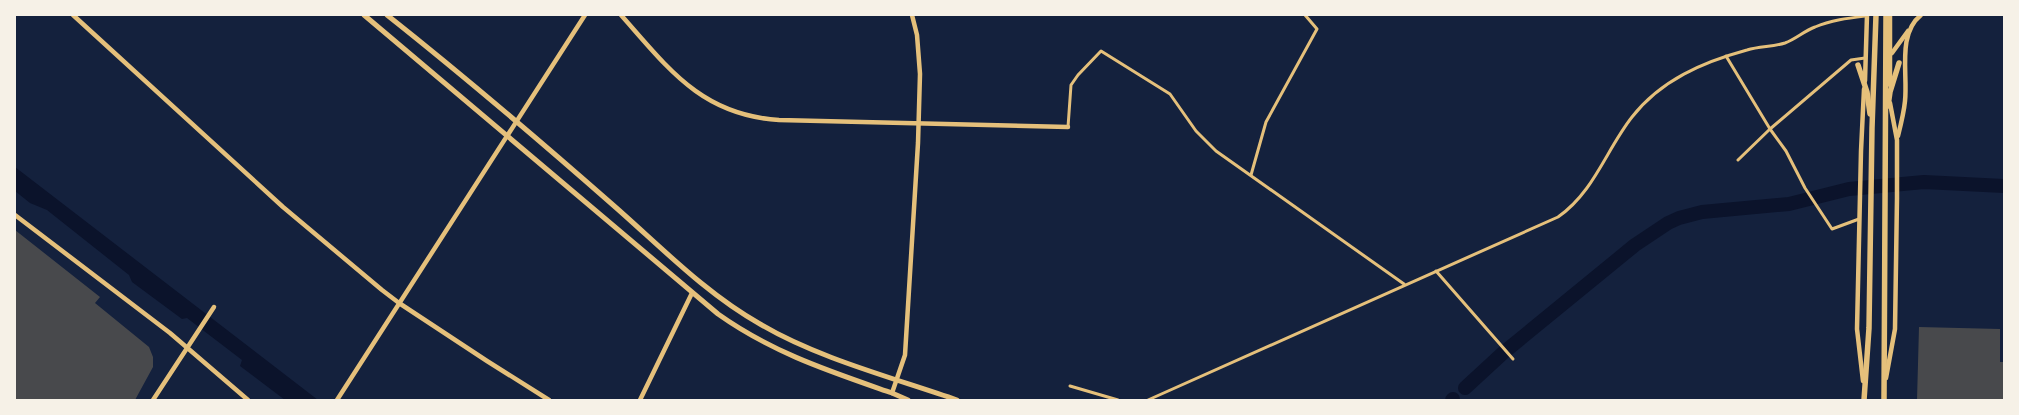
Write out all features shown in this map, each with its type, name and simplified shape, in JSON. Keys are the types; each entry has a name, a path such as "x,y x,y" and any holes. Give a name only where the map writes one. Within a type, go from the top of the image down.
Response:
{"highway":[{"path":"1864,400 1869,328 1876,15"},
{"path":"1884,400 1886,15"},
{"path":"1886,128 1890,92 1899,63"},
{"path":"1858,65 1867,92 1872,128"}],"main road":[{"path":"364,15 728,322 780,352 908,400"},
{"path":"386,15 517,122 694,276 737,310 771,331 796,343 958,400"}],"street":[{"path":"73,15 283,207 399,303 550,400"},
{"path":"337,400 585,15"},
{"path":"621,15 678,79 710,100 735,112 770,120 1068,127 1071,86 1078,75 1101,52 1170,94 1202,137 1216,151 1405,284"},
{"path":"892,393 905,355 918,123 920,63 917,35 912,15"},
{"path":"1251,175 1266,122 1316,29 1305,15"},
{"path":"1890,15 1890,102 1898,140"},
{"path":"1891,54 1921,15"},
{"path":"1148,400 1405,284 1553,220 1564,213 1588,187 1619,135 1645,102 1678,76 1726,56 1749,49 1783,43 1822,24 1866,16 1857,329 1864,387"},
{"path":"1884,387 1895,329 1898,140 1905,102 1906,43 1909,30"},
{"path":"1726,56 1786,152 1805,188 1832,229 1860,219"},
{"path":"1738,160 1770,129 1852,60 1866,58"},
{"path":"15,215 187,347 248,400"},
{"path":"1436,271 1513,359"},
{"path":"640,400 692,293"},
{"path":"153,400 214,307"},
{"path":"1070,386 1118,400"}],"water":[{"path":"15,167 318,400 285,400 240,366 242,360 187,318 182,319 132,282 129,275 47,210 30,203 15,191"}],"building":[{"path":"15,230 100,297 95,303 149,347 153,357 153,367 135,400 15,400"},
{"path":"1919,327 2000,329 2000,362 2004,362 2004,400 1917,400"}],"waterway":[{"path":"1465,388 1503,353 1635,245 1679,218 1702,212 1789,204 1849,189 1924,182 2004,186"}]}
